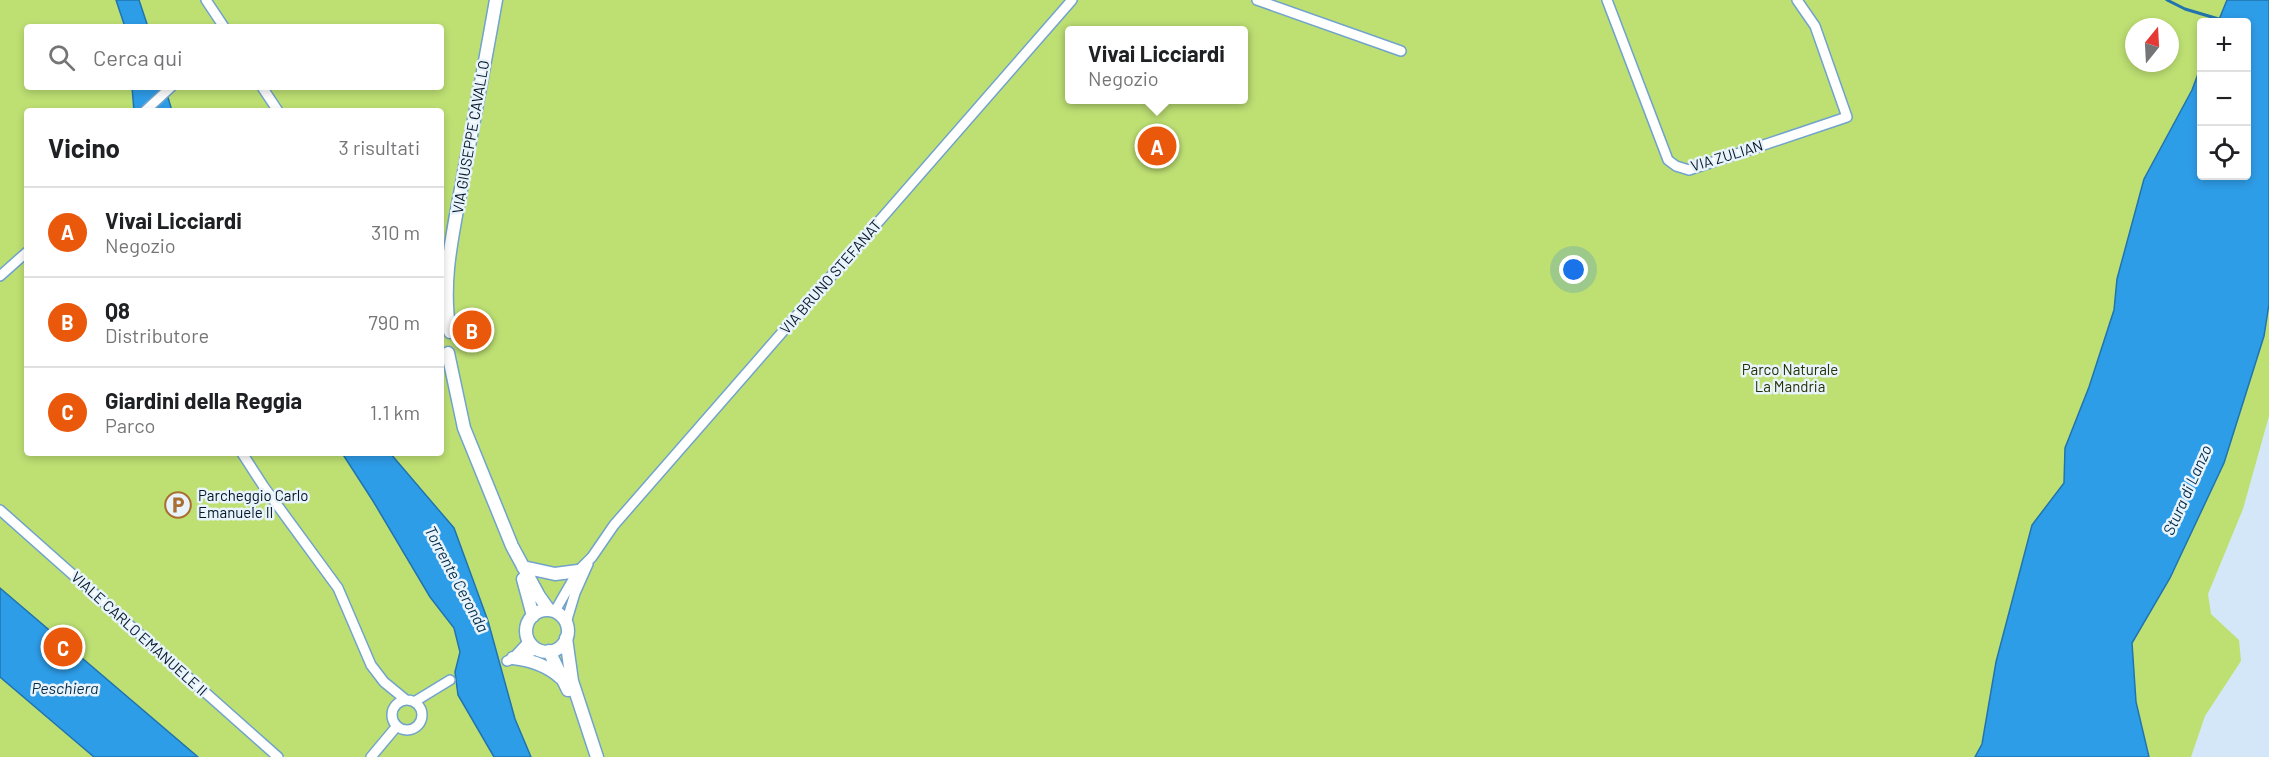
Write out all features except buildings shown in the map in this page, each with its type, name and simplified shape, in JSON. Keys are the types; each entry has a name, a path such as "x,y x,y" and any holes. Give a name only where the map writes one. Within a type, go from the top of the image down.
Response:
{"street":[{"path":"206,0 222,24"},
{"name":"VIA GIUSEPPE CAVALLO","path":"444,356 453,345 444,327 446,285 452,243 496,0"},
{"name":"VIA BRUNO STEFANAT","path":"567,623 575,593 592,557 614,525 1072,0"},
{"path":"1257,0 1401,51"},
{"name":"VIA ZULIAN","path":"1607,0 1668,160 1676,166 1689,170 1847,117 1815,26 1797,0"},
{"path":"148,108 168,90"},
{"path":"264,90 276,108"},
{"path":"0,276 24,254"},
{"path":"444,359 452,377 464,428 512,546 533,616"},
{"path":"244,456 290,524 332,579 343,598 371,665 384,682 414,704 421,720 415,728 404,730 397,726 392,718 393,709 384,682"},
{"name":"VIALE CARLO EMANUELE II","path":"0,510 278,757"},
{"path":"512,546 552,611"},
{"name":"VIA BRUNO STEFANAT","path":"552,611 578,571 592,557"},
{"path":"523,567 555,574 578,571"},
{"path":"590,757 566,682 526,628 533,616 543,610 552,611 564,618 567,623 566,638 572,681 597,757"},
{"path":"510,659 539,647 560,647 566,638"},
{"path":"510,659 528,660 551,669 566,682"},
{"path":"393,709 399,703 414,704 434,688 450,680"},
{"path":"371,757 397,726"}],"green space":[{"name":"Parco Naturale La Mandria","path":"0,0 2269,0 2269,416 2243,509 2208,594 2211,614 2239,640 2241,661 2205,716 2191,757 0,757"}],"water":[{"path":"116,0 139,0 147,24 124,24"},
{"name":"Stura di Lanzo","path":"2227,0 2269,0 2269,304 2264,336 2224,463 2170,578 2132,643 2136,702 2149,757 1975,757 1982,744 1996,662 2032,525 2064,483 2065,448 2089,387 2114,310 2117,279 2144,179 2197,77 2197,180 2251,180 2251,18 2220,18"},
{"path":"132,90 166,90 171,108 134,108"},
{"name":"Torrente Ceronda","path":"344,456 393,456 454,528 488,621 515,719 531,757 494,757 458,695 455,672 460,652 454,628 430,597"},
{"name":"Peschiera","path":"0,588 198,757 94,757 0,677"}],"waterway":[{"path":"2167,0 2185,9 2215,18"}],"place":[{"name":"Vivai Licciardi","path":"1157,146"},
{"name":"Q8","path":"472,330"},
{"name":"Parcheggio Carlo Emanuele II","path":"178,505"},
{"name":"Giardini della Reggia","path":"63,647"}]}
